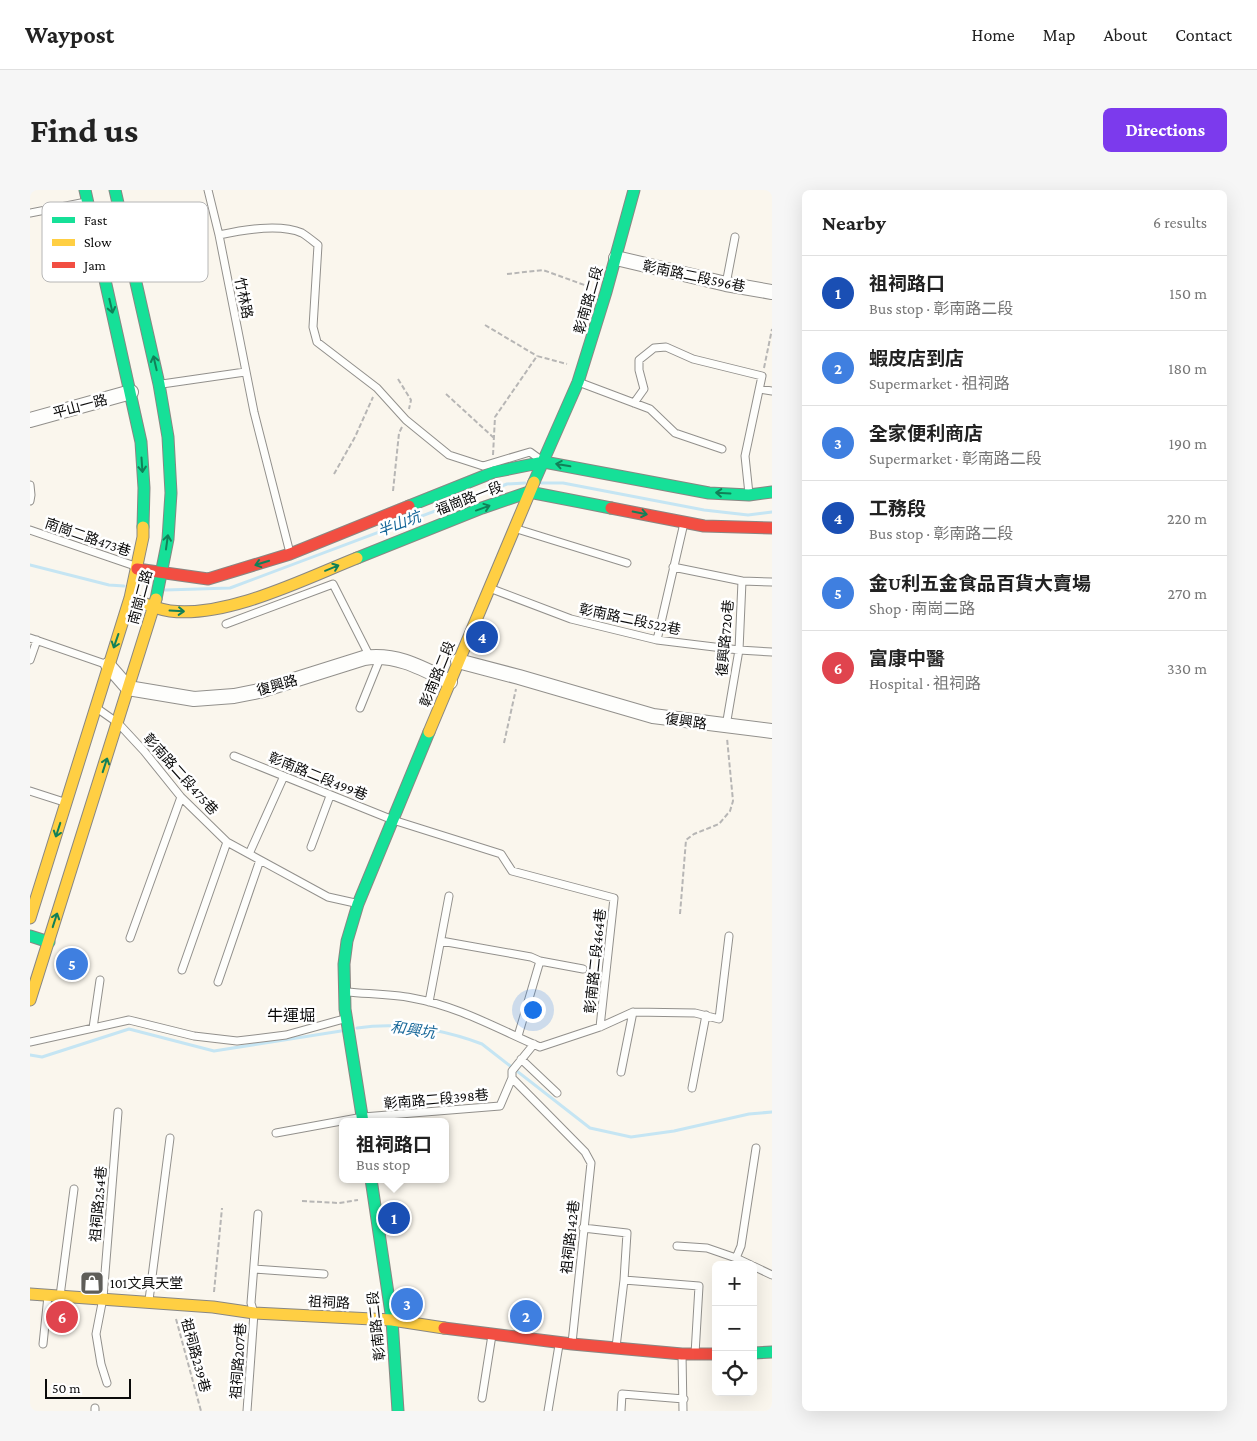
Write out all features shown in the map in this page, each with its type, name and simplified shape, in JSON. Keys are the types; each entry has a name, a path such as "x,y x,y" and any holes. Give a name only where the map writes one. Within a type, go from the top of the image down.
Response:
{"main road":[{"name":"彰南路二段","path":"363,1118 344,992 347,941 358,904 458,662 533,483 544,462 584,368 634,190"},
{"name":"南崗二路","path":"30,918 130,598 143,536 144,488 140,442 131,392 106,282"},
{"name":"南崗二路","path":"30,1000 154,607 168,539 171,493 168,437 159,384 136,282"},
{"name":"福崗路一段","path":"137,570 208,579 290,554 494,472 544,462 709,492 749,495 772,492"},
{"name":"福崗路一段","path":"130,598 154,607 173,611 202,611 244,603 482,508 533,483 704,526 772,528"},
{"path":"30,936 48,942"},
{"name":"彰南路二段","path":"371,1183 392,1320 398,1411"},
{"name":"祖祠路","path":"30,1294 213,1307 254,1313 392,1320 492,1335 572,1344 682,1354 712,1354"},
{"path":"757,1353 772,1352"}],"street":[{"name":"彰南路二段596巷","path":"616,258 726,284 772,292"},
{"name":"平山一路","path":"30,420 131,392"},
{"name":"復興路","path":"128,688 194,699 234,696 259,691 375,657"},
{"path":"375,657 400,660 450,682"},
{"name":"復興路","path":"458,662 519,677 652,716 772,731"},
{"path":"108,665 128,688"}],"lane":[{"name":"竹林路","path":"208,190 254,412 290,554"},
{"path":"66,202 86,196"},
{"path":"30,213 42,209"},
{"path":"218,235 244,229 284,229 302,234 318,245 313,327 317,342 377,388 406,420 449,455 483,466 530,452 544,462"},
{"path":"726,284 735,237"},
{"path":"634,403 644,390 639,370 640,360 654,348 666,346 694,359 762,376 745,456 749,495"},
{"path":"159,384 245,372"},
{"path":"578,382 650,409 675,434 722,449"},
{"path":"760,389 772,391"},
{"path":"30,485 30,501"},
{"path":"656,640 684,522"},
{"path":"514,528 627,563"},
{"name":"南崗二路473巷","path":"30,530 132,565 137,570"},
{"path":"673,567 742,581"},
{"name":"復興路720巷","path":"726,726 739,650 742,581 772,582"},
{"path":"226,624 333,584 375,657 360,708"},
{"name":"彰南路二段522巷","path":"489,588 571,619 656,640 772,652"},
{"path":"30,660 34,639 108,665"},
{"name":"彰南路二段475巷","path":"96,707 118,723 180,797 227,842 328,896 358,904"},
{"name":"彰南路二段499巷","path":"234,756 393,820"},
{"path":"249,854 284,776"},
{"path":"30,791 66,802"},
{"path":"311,847 330,796"},
{"path":"130,938 180,797"},
{"name":"彰南路二段464巷","path":"393,820 501,854 512,872 614,898 600,1027"},
{"path":"182,970 227,842"},
{"path":"218,982 260,860"},
{"path":"429,1002 449,896"},
{"path":"344,992 411,998 429,1002 479,1018 540,1047 600,1027 633,1012 695,1013 719,1020 729,936"},
{"path":"441,941 531,957 583,969"},
{"path":"518,1036 540,960"},
{"path":"93,1028 100,980"},
{"path":"621,1072 633,1012"},
{"path":"692,1088 706,1016"},
{"path":"30,1042 129,1020 194,1036 237,1041 348,1026"},
{"name":"彰南路二段398巷","path":"374,1118 500,1106 512,1074 521,1059 534,1044"},
{"path":"521,1059 557,1093"},
{"name":"祖祠路142巷","path":"512,1074 585,1152 591,1163 572,1344"},
{"name":"祖祠路254巷","path":"107,1383 100,1364 96,1334 102,1298 118,1112"},
{"path":"276,1133 339,1123"},
{"path":"148,1303 170,1138"},
{"path":"736,1258 741,1246 756,1148"},
{"path":"44,1344 74,1189"},
{"name":"祖祠路207巷","path":"247,1411 254,1313 251,1303 258,1214"},
{"path":"583,1228 627,1233 616,1348"},
{"path":"677,1246 707,1248 743,1261"},
{"path":"757,1268 772,1275"},
{"path":"254,1269 324,1274"},
{"path":"624,1280 699,1286 696,1354"},
{"path":"482,1398 492,1335"},
{"path":"548,1411 560,1342"},
{"path":"682,1354 683,1411"},
{"path":"621,1411 622,1394 684,1399"}],"path":[{"path":"507,274 543,270 606,292"},
{"path":"485,325 537,356 584,368"},
{"path":"762,376 772,329"},
{"path":"493,463 495,417 537,356"},
{"path":"393,491 399,433 406,420 411,400 398,379"},
{"path":"334,474 356,437 377,388"},
{"path":"446,394 494,438"},
{"path":"504,743 519,677"},
{"path":"680,914 686,840 694,834 719,824 730,811 734,801 726,726"},
{"path":"302,1201 339,1203 373,1198"},
{"path":"213,1307 222,1208"},
{"name":"祖祠路239巷","path":"173,1305 201,1411"}],"waterway":[{"name":"半山坑","path":"165,590 230,588 507,484 525,483"},
{"name":"半山坑","path":"541,483 563,483 704,510 748,515 772,512"},
{"name":"半山坑","path":"30,565 109,585 124,586"},
{"name":"和興坑","path":"357,1028 373,1026 420,1028 452,1034 482,1044 590,1128 631,1137 674,1131 749,1114 772,1112"},
{"name":"和興坑","path":"30,1055 42,1057 129,1029 214,1051 341,1031"}],"traffic: fast":[{"path":"85,190 88,202"},
{"path":"115,190 118,202"},
{"path":"534,482 578,382 606,292 634,190"},
{"path":"105,282 141,442 144,488 143,527"},
{"path":"136,282 159,384 168,437 171,493 168,539 156,599"},
{"path":"409,506 494,472 544,462 709,493 749,495 772,492"},
{"path":"357,558 482,508 529,492 611,508"},
{"path":"362,1118 345,1009 344,964 347,941 358,904 429,732"},
{"path":"30,936 49,942"},
{"path":"372,1183 392,1320 398,1411"},
{"path":"757,1353 772,1352"}],"traffic: slow":[{"path":"429,732 534,482"},
{"path":"30,918 130,598 143,537 143,527"},
{"path":"130,598 170,611 193,612 216,609 241,603 290,586 357,558"},
{"path":"30,1000 156,599"},
{"path":"30,1294 213,1307 254,1313 392,1320 444,1328"}],"traffic: jam":[{"path":"137,569 208,579 290,554 409,506"},
{"path":"611,508 704,526 772,528"},
{"path":"444,1328 572,1344 682,1354 712,1354"}],"place":[{"name":"工務段","path":"482,637"},
{"name":"金U利五金食品百貨大賣場","path":"72,964"},
{"name":"祖祠路口","path":"394,1218"},
{"name":"101文具天堂","path":"92,1283"},
{"name":"全家便利商店","path":"407,1304"},
{"name":"蝦皮店到店","path":"526,1316"},
{"name":"富康中醫","path":"62,1317"}],"district":[{"name":"牛運堀","path":"291,1015"}]}
